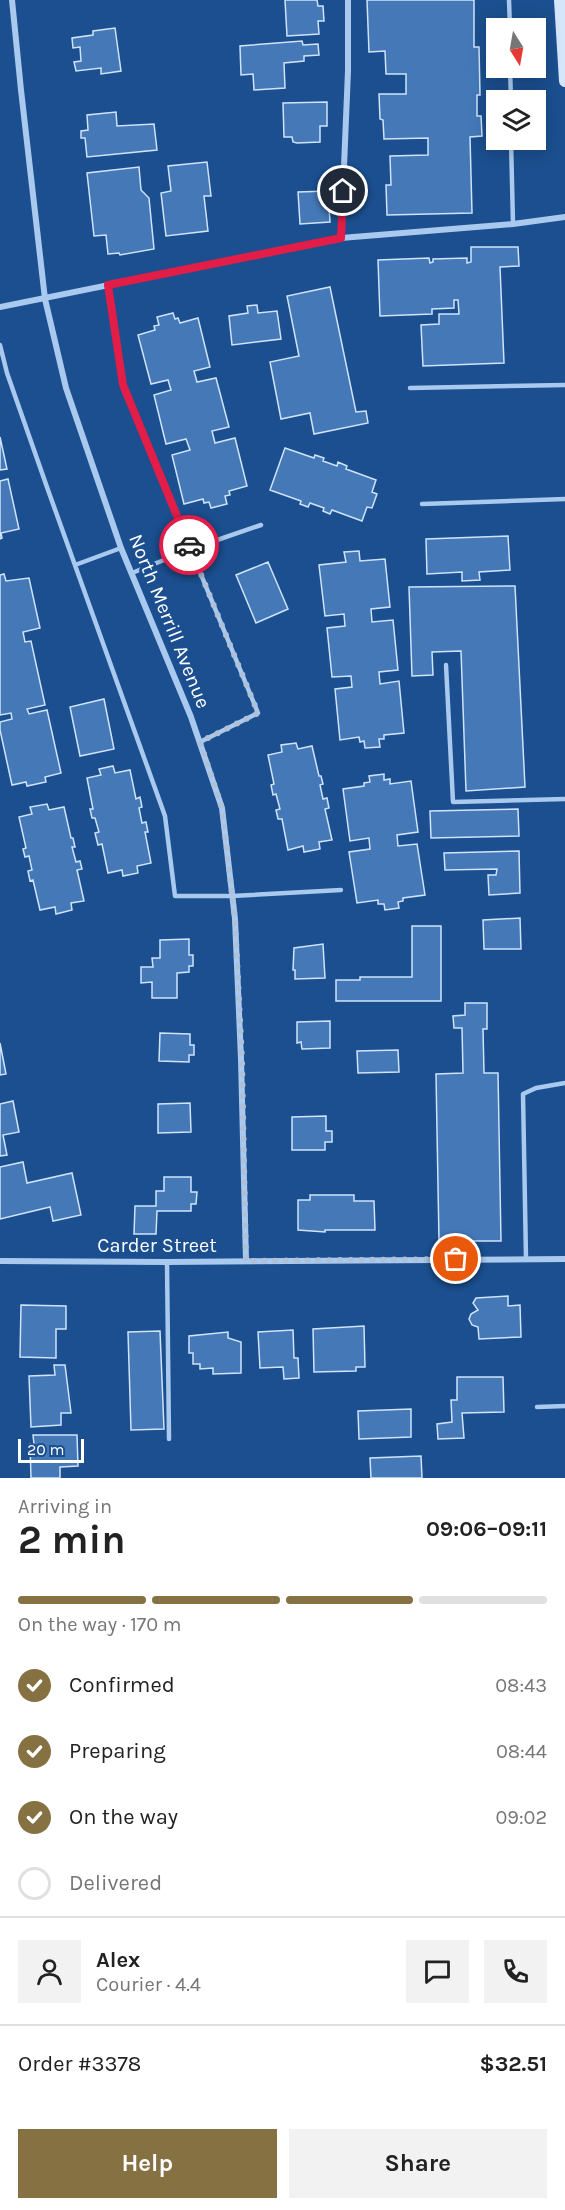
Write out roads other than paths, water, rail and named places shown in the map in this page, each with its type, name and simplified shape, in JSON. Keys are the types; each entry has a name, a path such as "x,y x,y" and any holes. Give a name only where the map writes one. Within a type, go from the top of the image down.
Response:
{"street":[{"name":"North Merrill Avenue","path":"12,0 45,299 66,388 121,548 200,742 222,808 232,896 242,1059 246,1261"},
{"path":"341,238 348,71 348,0"},
{"path":"560,0 565,81"},
{"path":"0,308 341,238 513,224 565,217"},
{"name":"Carder Street","path":"0,1260 167,1262 565,1258"}],"lane":[{"path":"509,0 510,18"},
{"path":"511,150 513,224"},
{"path":"108,285 123,385 258,713 200,742"},
{"path":"0,345 75,566 165,816 175,896 232,896 341,890"},
{"path":"410,388 565,385"},
{"path":"422,504 565,499"},
{"path":"132,573 191,549 261,525"},
{"path":"75,566 121,548"},
{"path":"446,665 453,802 565,799"},
{"path":"526,1259 523,1094 536,1088 565,1083"},
{"path":"167,1262 169,1439"},
{"path":"537,1407 565,1406"}]}
